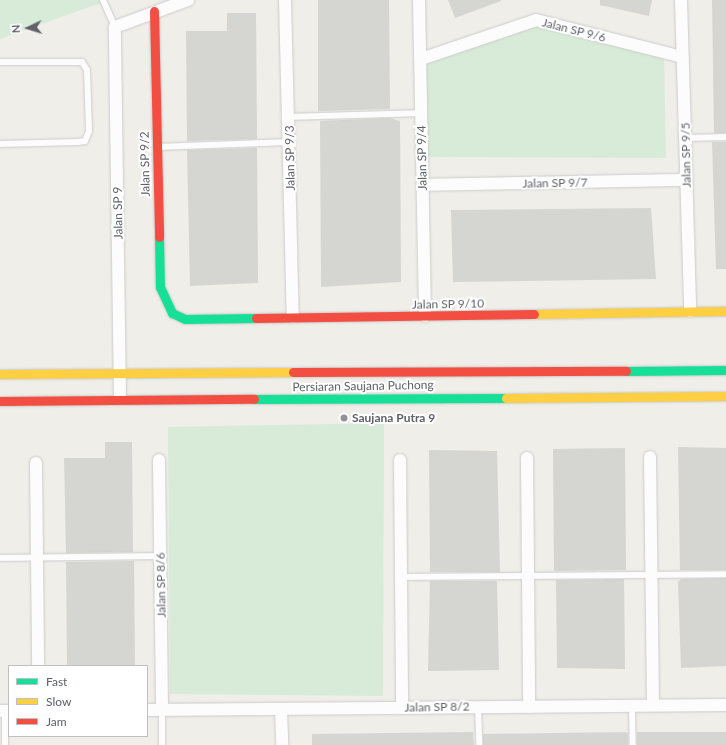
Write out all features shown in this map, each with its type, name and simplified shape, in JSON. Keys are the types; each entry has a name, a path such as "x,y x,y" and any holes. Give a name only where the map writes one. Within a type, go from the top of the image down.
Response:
{"street":[{"path":"115,27 154,11 188,0"},
{"name":"Jalan SP 9/3","path":"285,0 293,317"},
{"name":"Jalan SP 9/4","path":"418,0 421,59 425,316"},
{"name":"Jalan SP 9/5","path":"681,0 690,310"},
{"name":"Jalan SP 9/2","path":"154,11 160,287 164,302 172,313"},
{"name":"Jalan SP 9/6","path":"421,59 536,20 682,57"},
{"name":"Jalan SP 9","path":"115,27 120,399"},
{"name":"Jalan SP 9/7","path":"423,185 686,180"},
{"name":"Jalan SP 9/10","path":"172,313 185,319 199,319 690,310 726,311"},
{"name":"Persiaran Saujana Puchong","path":"0,374 726,370"},
{"name":"Persiaran Saujana Puchong","path":"0,401 726,396"},
{"path":"650,457 653,706"},
{"path":"527,458 530,707"},
{"name":"Jalan SP 8/6","path":"159,460 162,710"},
{"path":"400,460 402,708"},
{"path":"36,463 38,665"},
{"name":"Jalan SP 8/2","path":"148,710 726,705"},
{"path":"281,709 282,745"}],"lane":[{"path":"103,0 115,27"},
{"path":"0,62 82,62 87,70 89,131 85,141 0,144"},
{"path":"289,117 421,113"},
{"path":"686,138 726,137"},
{"path":"157,147 289,142"},
{"path":"0,558 160,556"},
{"path":"401,577 726,574"},
{"path":"632,706 633,745"},
{"path":"478,707 479,745"},
{"path":"162,710 162,745"},
{"path":"4,711 5,745"}],"green space":[{"path":"0,0 109,0 0,39"},
{"path":"530,25 664,57 666,158 424,157 424,62"},
{"path":"384,423 383,696 170,694 168,427"}],"building":[{"path":"318,0 389,0 390,109 318,111"},
{"path":"448,0 501,0 501,1 455,18"},
{"path":"600,0 652,0 649,16 600,5"},
{"path":"712,0 726,0 726,133 714,133"},
{"path":"227,13 256,13 257,139 187,141 186,31 227,31"},
{"path":"390,118 400,121 401,282 321,287 320,121"},
{"path":"712,142 726,142 726,269 716,269"},
{"path":"257,148 258,283 190,286 187,150"},
{"path":"651,208 656,279 453,282 451,210"},
{"path":"105,442 132,442 133,552 66,553 64,458 105,458"},
{"path":"678,447 726,448 726,570 680,570"},
{"path":"625,448 626,570 554,571 553,449"},
{"path":"429,450 497,451 500,572 430,572"},
{"path":"134,561 135,665 67,665 66,562"},
{"path":"726,578 726,666 681,668 678,582 681,579"},
{"path":"624,579 625,669 557,668 556,580"},
{"path":"430,581 497,581 499,670 428,671"},
{"path":"473,732 474,745 312,745 312,734"},
{"path":"637,732 726,732 726,745 637,745"},
{"path":"628,733 628,745 483,745 483,734"}],"traffic: fast":[{"path":"159,237 160,287 172,313 185,319 256,318"},
{"path":"626,371 726,370"},
{"path":"254,399 506,398"}],"traffic: slow":[{"path":"534,314 726,311"},
{"path":"0,374 293,372"},
{"path":"506,398 726,396"}],"traffic: jam":[{"path":"154,11 159,237"},
{"path":"256,318 534,314"},
{"path":"293,372 626,371"},
{"path":"0,401 254,399"}],"place":[{"name":"Saujana Putra 9","path":"344,418"}]}
